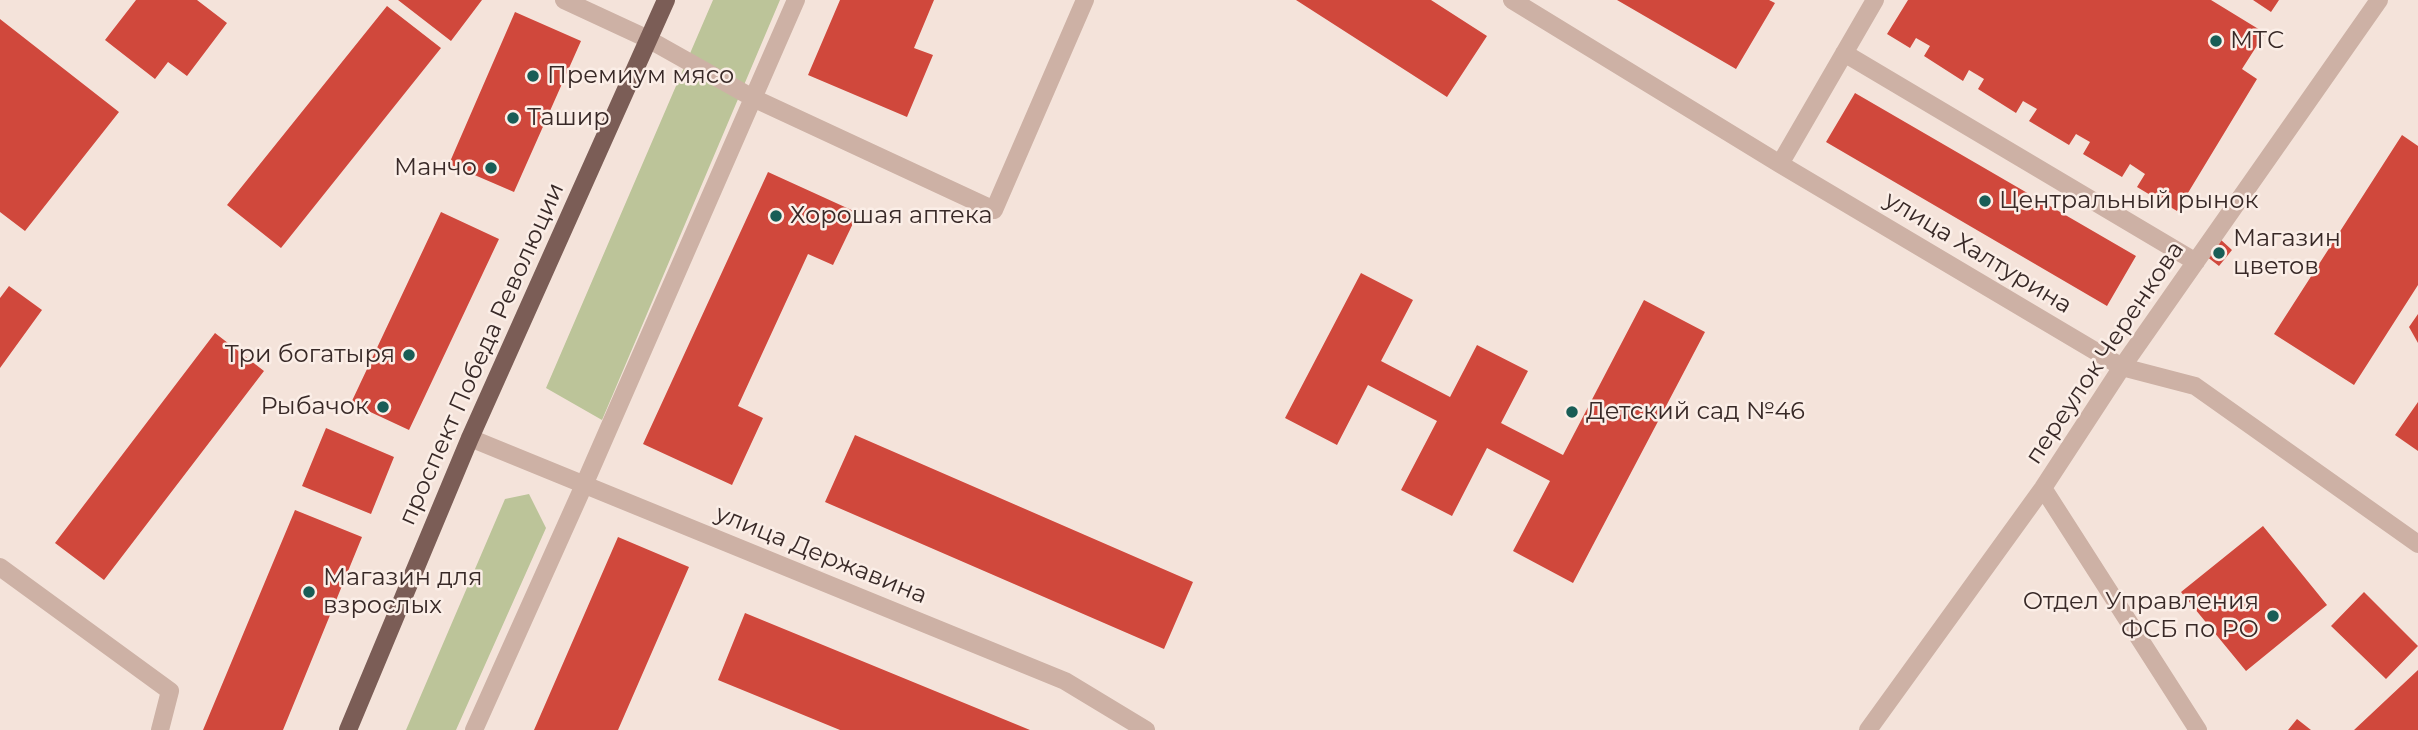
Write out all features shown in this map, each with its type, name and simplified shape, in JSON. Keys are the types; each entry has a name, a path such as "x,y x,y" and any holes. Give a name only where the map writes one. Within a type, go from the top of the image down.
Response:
{"main road":[{"name":"проспект Победа Революции","path":"348,730 470,438 666,0"}],"street":[{"path":"564,0 648,39 753,98 995,210 1085,0"},
{"path":"474,730 796,0"},
{"name":"улица Халтурина","path":"1512,0 1780,164 2123,367 2195,386 2418,544"},
{"path":"1780,164 1875,0"},
{"name":"переулок Черенкова","path":"1868,730 2043,488 2123,367 2379,0"},
{"path":"1844,53 2196,262"},
{"name":"улица Державина","path":"470,438 1065,681 1146,730"},
{"path":"2043,488 2198,730"},
{"path":"0,567 170,691 160,730"}],"green space":[{"path":"713,0 780,0 602,420 546,388"},
{"path":"529,494 546,528 456,730 406,730 505,499"}],"building":[{"path":"136,0 197,0 227,23 187,76 168,62 155,79 105,40"},
{"path":"398,0 482,0 451,41"},
{"path":"840,0 934,0 914,48 933,55 907,117 808,75"},
{"path":"1296,0 1431,0 1487,36 1447,97"},
{"path":"1617,0 1769,0 1775,3 1736,69"},
{"path":"1908,0 2211,0 2265,33 2242,69 2257,79 2177,211 2137,187 2145,174 2130,164 2122,177 2083,154 2090,142 2076,134 2069,145 2029,121 2037,109 2023,101 2016,113 1978,89 1984,79 1969,70 1963,81 1924,56 1930,46 1916,38 1910,48 1887,34"},
{"path":"2253,0 2279,0 2271,12"},
{"path":"387,6 441,48 281,248 227,205"},
{"path":"515,12 581,41 514,192 449,164"},
{"path":"0,19 119,112 25,231 0,212"},
{"path":"1855,93 2136,256 2107,306 1826,142"},
{"path":"2402,135 2418,146 2418,285 2354,385 2274,334"},
{"path":"768,172 858,213 833,265 808,254 738,406 763,418 732,485 643,444"},
{"path":"441,212 499,239 409,430 351,403"},
{"name":"Магазин цветов","path":"2220,239 2232,250 2219,266 2206,256"},
{"path":"1361,273 1413,300 1381,361 1450,397 1477,345 1528,371 1501,423 1563,455 1644,300 1705,332 1573,583 1513,551 1550,481 1487,448 1452,516 1401,490 1437,421 1368,385 1337,445 1285,418"},
{"path":"9,286 42,310 0,368 0,298"},
{"path":"2418,314 2418,343 2409,327"},
{"path":"215,333 264,371 104,580 55,543"},
{"path":"2418,402 2418,451 2395,435"},
{"path":"326,428 394,457 371,514 302,486"},
{"path":"855,435 1193,582 1164,649 825,502"},
{"path":"295,510 362,537 283,730 203,730"},
{"path":"2263,526 2327,605 2246,671 2181,592"},
{"path":"618,537 689,567 618,730 534,730"},
{"path":"2364,592 2418,646 2386,679 2331,626"},
{"path":"745,613 1030,730 840,730 718,680"},
{"path":"2418,670 2418,730 2354,730"},
{"path":"2297,719 2311,730 2288,730"}],"place":[{"name":"МТС","path":"2216,41"},
{"name":"Премиум мясо","path":"533,76"},
{"name":"Ташир","path":"513,118"},
{"name":"Манчо","path":"491,168"},
{"name":"Центральный рынок","path":"1985,201"},
{"name":"Хорошая аптека","path":"776,216"},
{"name":"Магазин цветов","path":"2219,253"},
{"name":"Три богатыря","path":"409,355"},
{"name":"Рыбачок","path":"383,407"},
{"name":"Детский сад №46","path":"1572,412"},
{"name":"Магазин для взрослых","path":"309,592"},
{"name":"Отдел Управления ФСБ по РО","path":"2273,616"}]}
